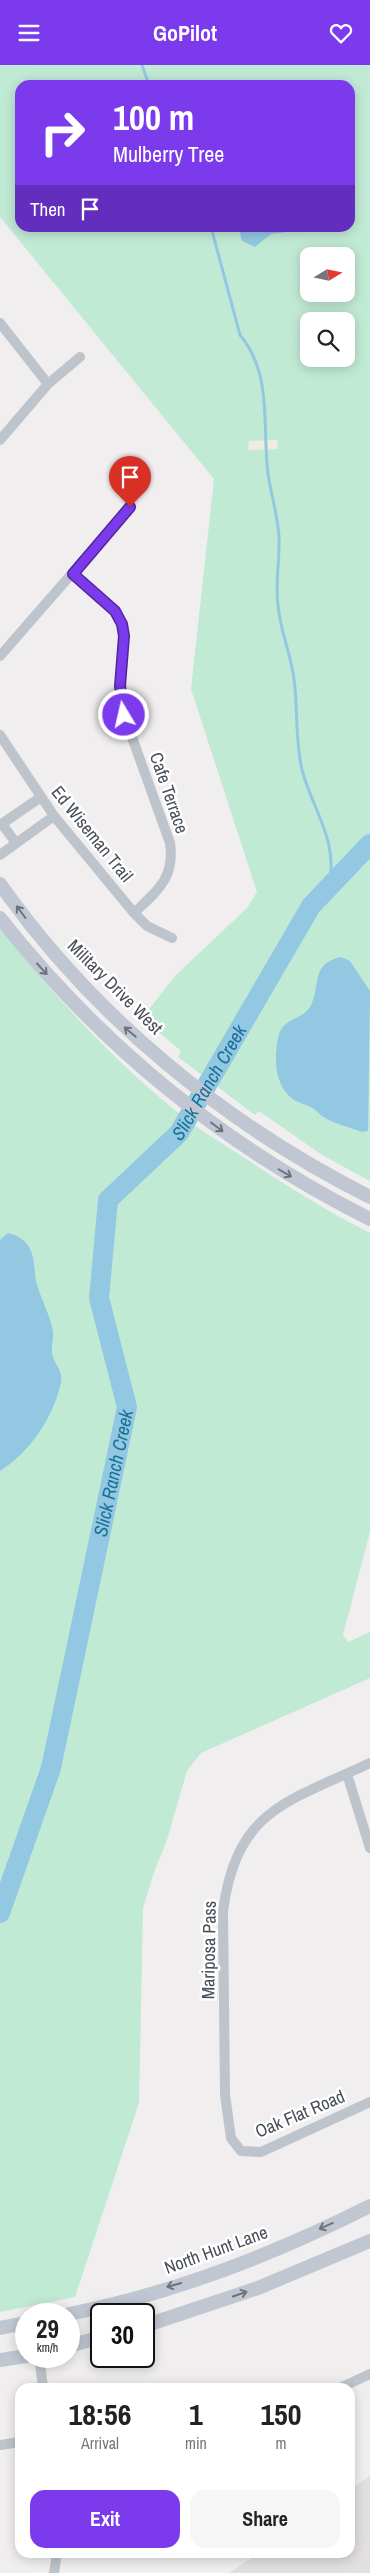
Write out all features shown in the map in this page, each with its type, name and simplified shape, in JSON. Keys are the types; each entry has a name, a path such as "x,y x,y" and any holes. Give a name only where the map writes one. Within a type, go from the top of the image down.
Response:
{"main road":[{"name":"Military Drive West","path":"0,884 43,941 118,1022 203,1093 256,1131 294,1157 370,1197"},
{"path":"0,918 59,988 118,1048 151,1075 244,1147 276,1168 370,1219"},
{"name":"North Hunt Lane","path":"80,2311 108,2305 224,2269 370,2206"},
{"path":"155,2322 258,2288 370,2241"},
{"path":"0,2328 15,2325"},
{"path":"0,2360 15,2358"}],"street":[{"path":"0,323 48,384"},
{"path":"0,440 48,384 80,357"},
{"path":"0,656 130,507"},
{"name":"Cafe Terrace","path":"73,574 115,611 122,624 124,636 120,686 124,715 170,843 172,859 168,875 159,889 134,913"},
{"name":"Ed Wiseman Trail","path":"0,735 54,816 134,913 147,926 172,938"},
{"path":"16,843 1,824 41,797"},
{"path":"0,855 54,816"},
{"name":"Mariposa Pass","path":"241,2151 231,2138 225,2095 223,1911 227,1883 236,1857 250,1833 266,1815 287,1800 370,1763"},
{"path":"347,1774 370,1848"},
{"name":"Oak Flat Road","path":"241,2151 260,2152 370,2101"},
{"path":"41,2368 42,2383"},
{"path":"351,2383 370,2374"},
{"path":"0,2445 15,2443"},
{"path":"54,2573 56,2558"}],"shaded area":[{"path":"370,2476 370,2573 229,2573 252,2558 355,2558 355,2486"}],"green space":[{"path":"0,65 370,65 370,1181 322,1155 259,1111 255,1115 178,1057 181,1051 142,1018 175,976 247,908 257,892 191,689 214,479 0,217"},
{"path":"0,928 64,1004 110,1052 159,1097 200,1129 274,1178 370,1233 370,1532 343,1635 348,1642 370,1632 370,1678 201,1753 187,1771 166,1843 154,1872 143,1908 139,2103 75,2297 45,2303 15,2303 15,2309 0,2312"}],"sand":[{"path":"277,440 278,449 248,450 249,441"}],"water":[{"path":"240,232 286,232 271,234 255,247 242,241"},
{"path":"341,957 350,961 370,991 368,1131 362,1132 331,1121 312,1108 296,1101 282,1087 276,1068 277,1044 282,1028 305,1013 314,997 321,970 331,960"},
{"path":"8,1233 25,1241 32,1254 36,1281 53,1331 52,1354 60,1372 61,1382 58,1395 47,1421 31,1444 0,1471 0,1240"}],"waterway":[{"path":"142,65 147,80"},
{"path":"212,232 240,335 250,350 262,384 266,456 279,537 277,588 279,615 294,679 298,747 302,770 328,840 331,855 329,886"},
{"name":"Slick Ranch Creek","path":"0,1913 51,1768 127,1407 99,1298 108,1200 179,1133 311,906 370,844"}],"route":[{"path":"124,715 120,686 124,636 122,624 115,611 73,574 130,507"}]}
